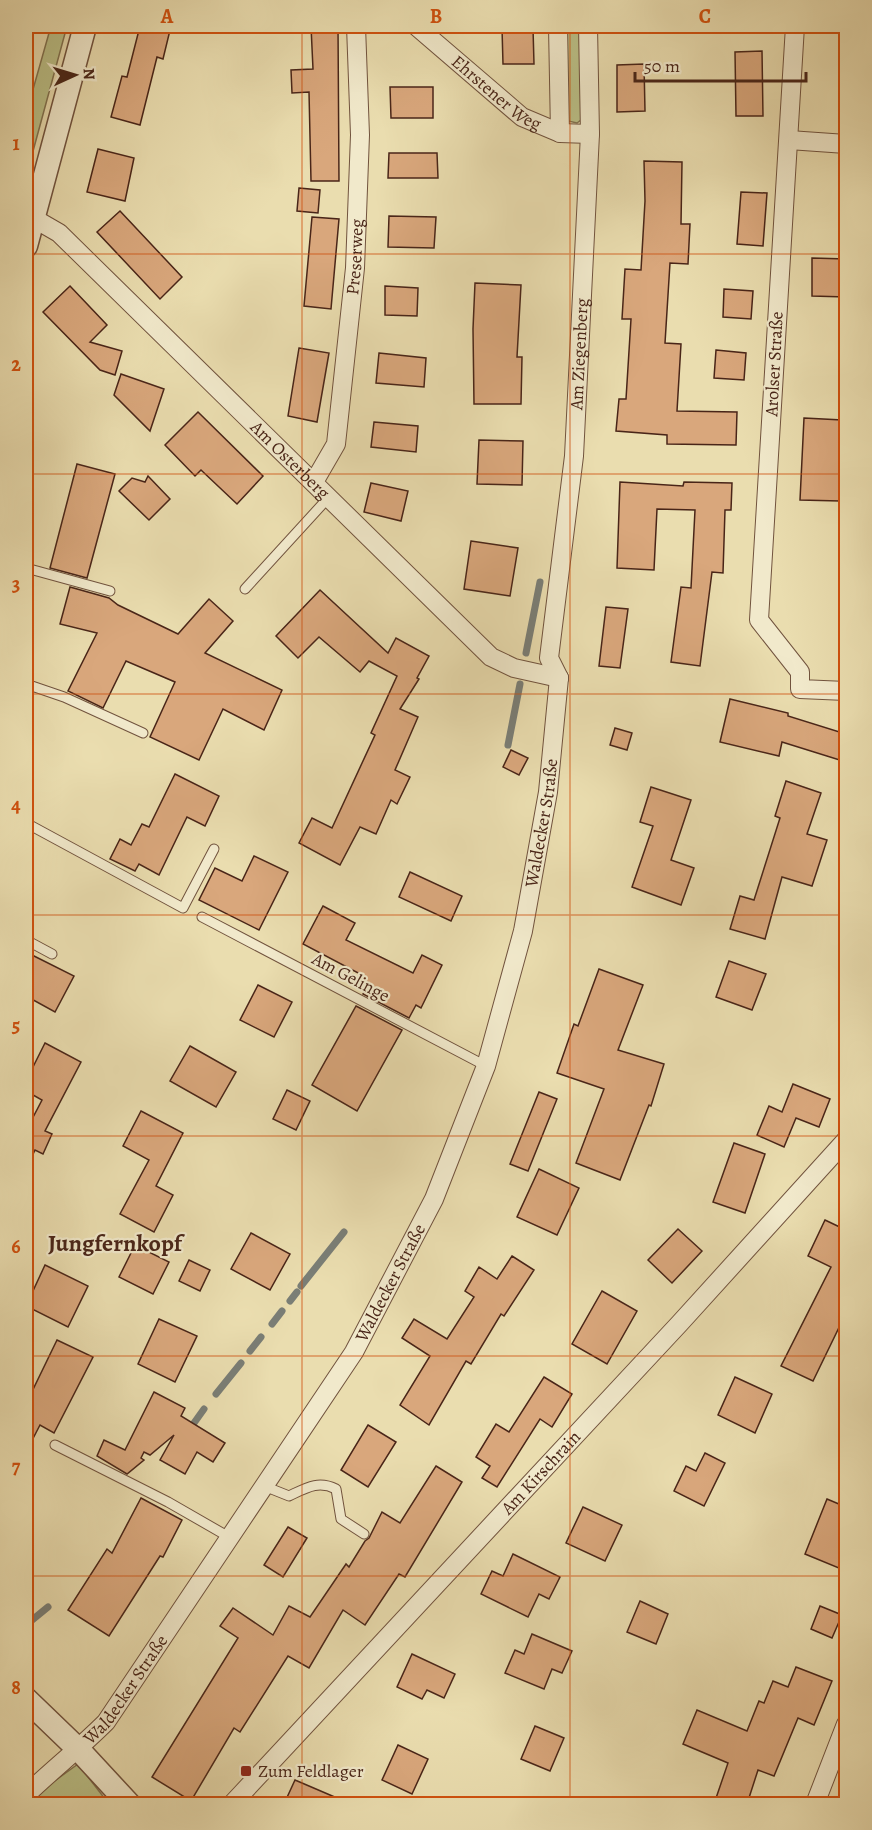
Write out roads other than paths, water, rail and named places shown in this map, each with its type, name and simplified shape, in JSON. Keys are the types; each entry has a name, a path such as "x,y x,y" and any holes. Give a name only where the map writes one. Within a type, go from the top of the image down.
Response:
{"street":[{"path":"26,246 85,26"},
{"name":"Preserweg","path":"314,482 336,444 355,268 360,135 356,26"},
{"name":"Ehrstener Weg","path":"416,26 522,117 560,133 590,135"},
{"path":"558,26 560,133"},
{"name":"Am Ziegenberg","path":"559,678 549,658 574,456 590,135 588,26"},
{"name":"Arolser Straße","path":"795,26 759,620 800,672 800,688 846,691"},
{"path":"789,140 846,144"},
{"name":"Am Osterberg","path":"33,218 59,233 491,657 514,668 559,678"},
{"name":"Waldecker Straße","path":"26,1795 57,1765 79,1750 106,1722 354,1352 434,1199 486,1066 523,931 548,792 559,678"},
{"name":"Am Kirschrain","path":"232,1804 656,1350 846,1140"},
{"path":"26,1699 79,1750 129,1804"},
{"path":"815,1804 846,1724"}],"lane":[{"path":"245,589 329,497"},
{"path":"26,568 110,591"},
{"path":"26,684 55,694 143,733"},
{"path":"26,823 183,908 214,849"},
{"name":"Am Gelinge","path":"202,917 486,1066"},
{"path":"26,940 52,954"},
{"path":"55,1445 168,1502 229,1538"},
{"path":"264,1486 289,1496 316,1484 336,1489 341,1519 364,1534"}],"waterway":[{"path":"526,653 540,582"},
{"path":"508,745 520,684"},
{"path":"301,1286 344,1232"},
{"path":"290,1301 297,1292"},
{"path":"272,1324 282,1311"},
{"path":"250,1351 261,1337"},
{"path":"216,1394 241,1363"},
{"path":"194,1423 204,1409"},
{"path":"26,1625 48,1607"}],"place":[{"name":"Zum Feldlager","path":"246,1771"}],"district":[{"name":"Jungfernkopf","path":"115,1243"}]}
